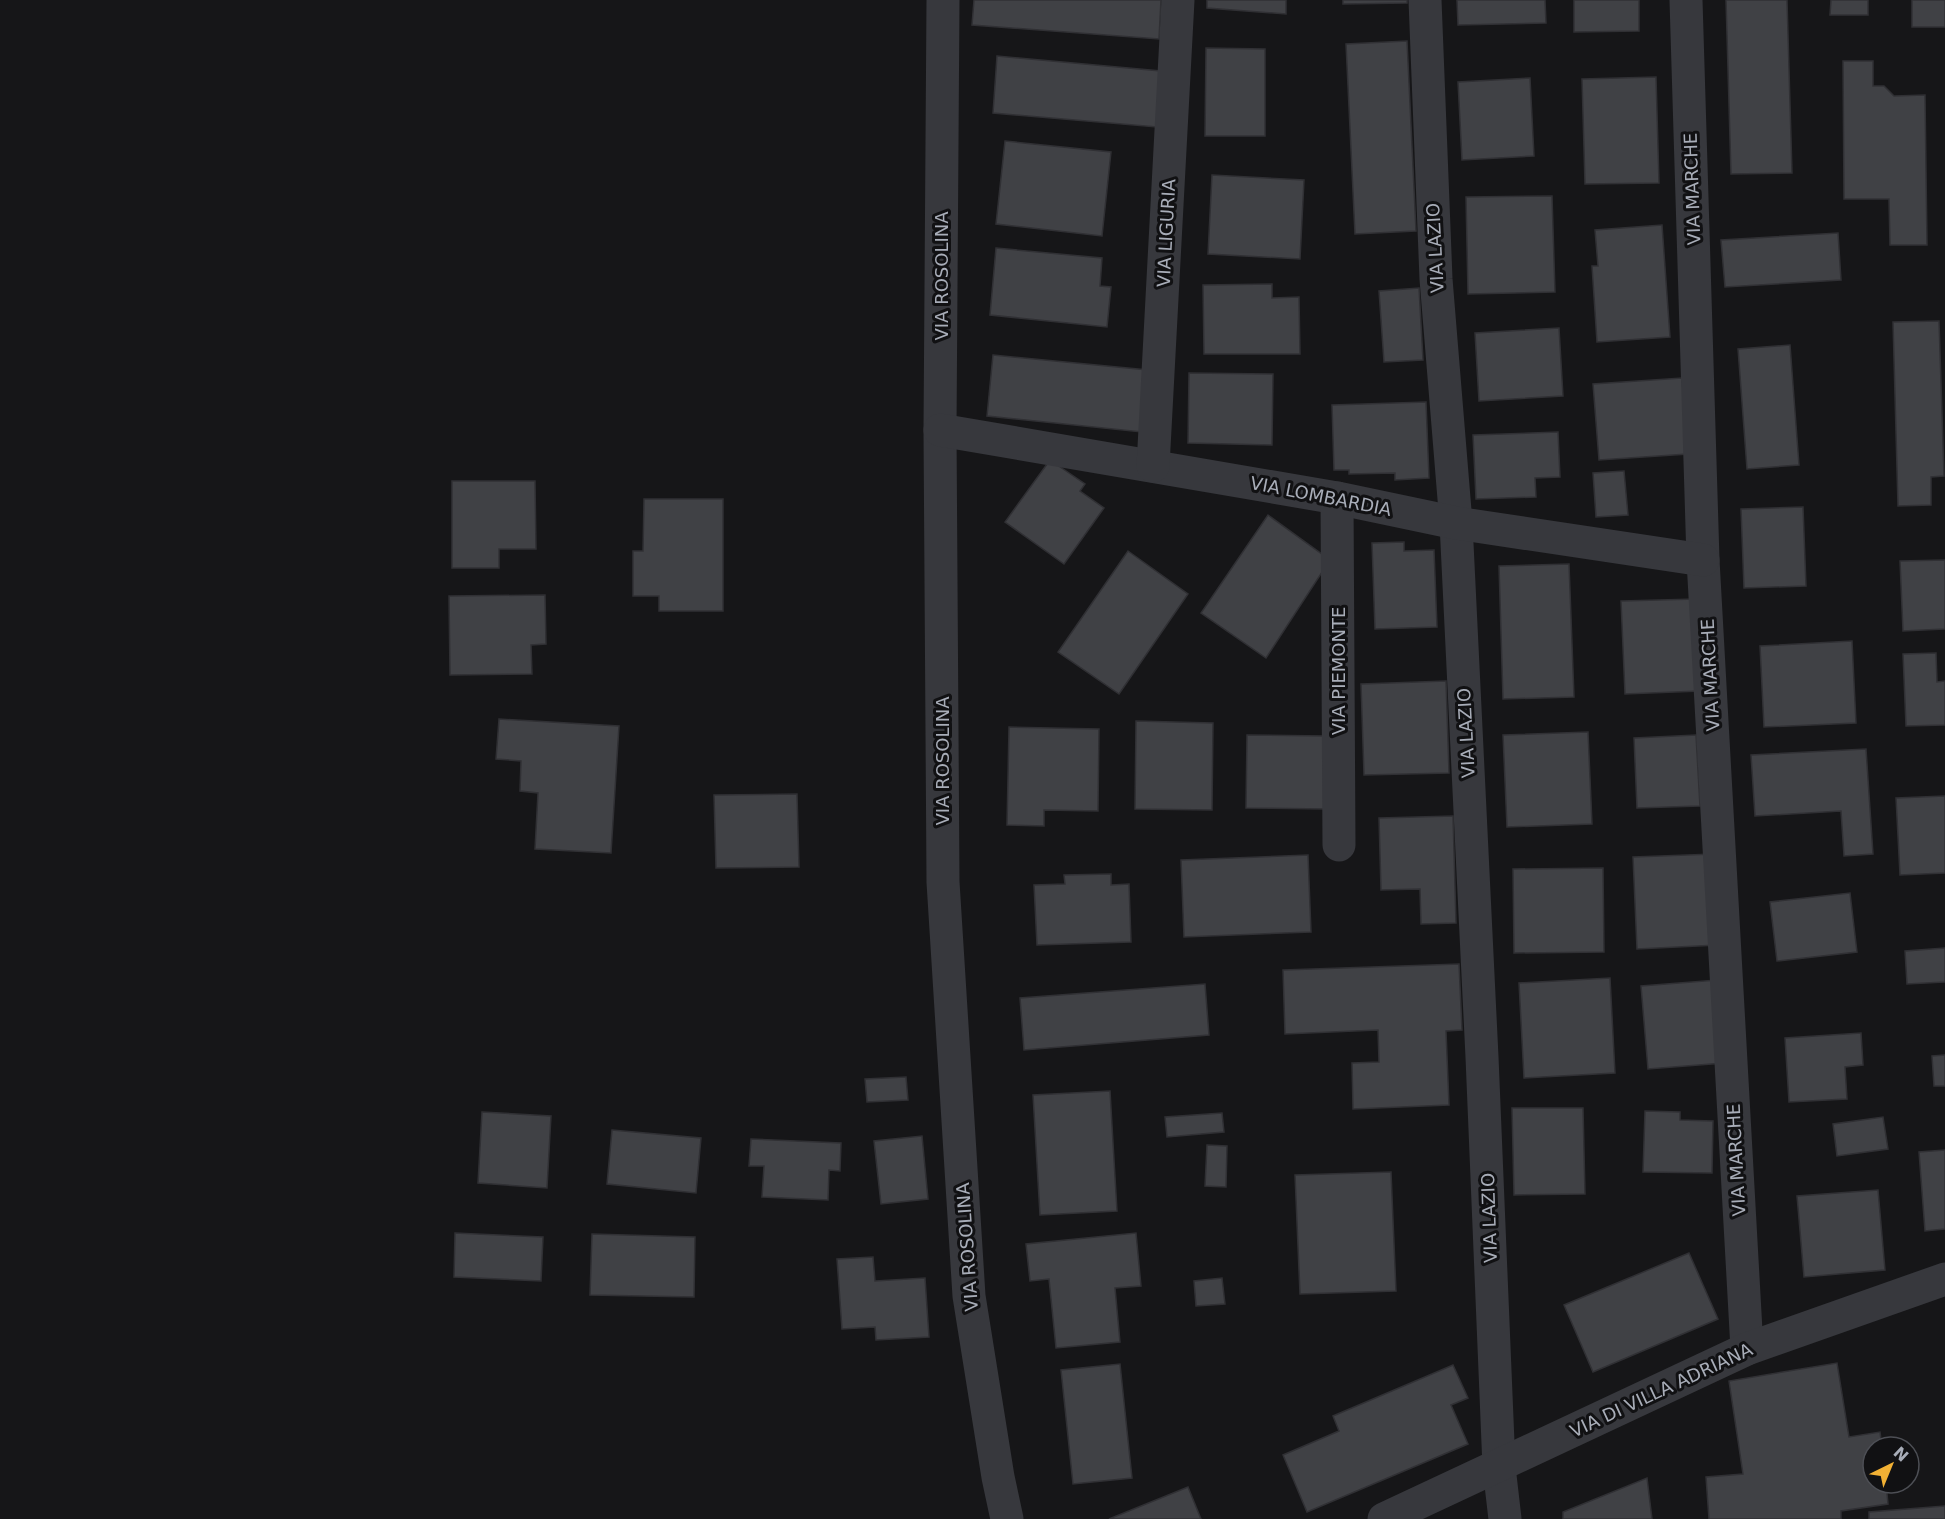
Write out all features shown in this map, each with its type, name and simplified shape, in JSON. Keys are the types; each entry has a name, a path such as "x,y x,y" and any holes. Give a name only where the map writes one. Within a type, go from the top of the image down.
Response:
{"street":[{"name":"VIA ROSOLINA","path":"943,0 940,430 943,882 969,1296 1006,1519"},
{"name":"VIA LIGURIA","path":"1153,466 1178,0"},
{"name":"VIA LAZIO","path":"1425,0 1436,279 1456,523 1482,1058 1498,1467 1505,1519"},
{"name":"VIA MARCHE","path":"1686,0 1703,560 1747,1349"},
{"name":"VIA LOMBARDIA","path":"940,430 1337,498 1456,523 1703,560"},
{"name":"VIA PIEMONTE","path":"1337,498 1339,845"},
{"name":"VIA DI VILLA ADRIANA","path":"1384,1519 1747,1349 1945,1279"}],"building":[{"path":"974,0 1161,0 1159,39 972,25"},
{"path":"1207,0 1286,0 1286,14 1207,8"},
{"path":"1343,0 1407,0 1407,3 1343,4"},
{"path":"1457,0 1545,0 1546,23 1458,25"},
{"path":"1574,0 1639,0 1639,31 1574,32"},
{"path":"1726,0 1787,0 1792,173 1731,174"},
{"path":"1831,0 1868,0 1868,15 1830,15"},
{"path":"1912,0 1945,0 1945,27 1912,27"},
{"path":"1407,41 1416,231 1355,234 1346,44"},
{"path":"1206,48 1265,49 1265,136 1205,136"},
{"path":"997,56 1161,71 1157,127 993,113"},
{"path":"1843,61 1873,61 1873,86 1884,86 1894,96 1925,95 1927,245 1890,245 1889,199 1844,199"},
{"path":"1656,77 1659,183 1585,184 1582,79"},
{"path":"1530,78 1534,156 1462,160 1458,82"},
{"path":"1005,141 1111,152 1102,236 996,224"},
{"path":"1212,175 1304,180 1300,259 1208,254"},
{"path":"1552,196 1555,292 1468,294 1466,197"},
{"path":"1662,225 1670,337 1597,342 1592,266 1598,266 1595,230"},
{"path":"1838,233 1841,280 1725,287 1721,240"},
{"path":"996,248 1102,258 1100,286 1111,287 1107,327 990,315"},
{"path":"1272,284 1272,298 1299,297 1300,354 1204,354 1203,285"},
{"path":"1419,288 1423,360 1384,362 1379,291"},
{"path":"1939,321 1944,476 1931,477 1931,505 1898,506 1893,322"},
{"path":"1559,328 1563,396 1479,401 1475,333"},
{"path":"1790,345 1799,465 1747,469 1738,349"},
{"path":"993,355 1148,370 1142,432 987,416"},
{"path":"1189,373 1273,374 1272,445 1188,443"},
{"path":"1682,378 1688,454 1599,460 1593,384"},
{"path":"1426,402 1429,478 1395,480 1395,473 1349,474 1349,470 1334,470 1332,405"},
{"path":"1558,432 1560,477 1535,478 1536,497 1476,499 1473,435"},
{"path":"1050,460 1085,484 1080,491 1104,508 1064,564 1005,522"},
{"path":"1624,471 1628,515 1596,517 1593,473"},
{"path":"452,481 535,481 536,549 499,549 499,568 452,568"},
{"path":"644,499 723,499 723,611 659,611 659,596 633,596 633,551 643,551"},
{"path":"1803,507 1806,586 1744,588 1741,509"},
{"path":"1268,515 1330,560 1266,658 1201,613"},
{"path":"1404,542 1404,551 1434,550 1437,627 1375,629 1372,543"},
{"path":"1128,551 1188,594 1119,694 1058,652"},
{"path":"1945,560 1945,629 1903,631 1900,561"},
{"path":"1569,564 1574,697 1503,699 1499,566"},
{"path":"545,595 546,644 531,645 532,674 450,675 449,596"},
{"path":"1696,599 1700,691 1625,694 1621,601"},
{"path":"1852,641 1856,723 1764,727 1760,646"},
{"path":"1936,653 1937,682 1945,681 1945,725 1906,726 1903,654"},
{"path":"1446,681 1449,773 1364,775 1361,684"},
{"path":"499,719 619,726 611,853 535,849 538,793 520,791 521,761 496,759"},
{"path":"1136,721 1213,723 1212,810 1135,809"},
{"path":"1009,727 1099,729 1098,811 1044,810 1044,826 1007,825"},
{"path":"1588,732 1592,824 1507,827 1503,735"},
{"path":"1247,735 1326,736 1325,809 1246,808"},
{"path":"1696,735 1700,806 1637,808 1634,738"},
{"path":"1866,749 1873,854 1844,856 1841,811 1755,816 1751,755"},
{"path":"797,794 799,867 716,868 714,795"},
{"path":"1945,796 1945,873 1900,875 1896,798"},
{"path":"1453,816 1456,923 1421,924 1420,889 1381,890 1379,818"},
{"path":"1714,854 1718,945 1637,949 1633,857"},
{"path":"1308,855 1311,932 1184,937 1181,860"},
{"path":"1603,868 1604,952 1514,953 1513,869"},
{"path":"1111,874 1111,885 1129,884 1131,942 1037,945 1034,885 1065,884 1064,875"},
{"path":"1850,893 1857,952 1777,961 1770,902"},
{"path":"1945,948 1945,982 1907,984 1905,951"},
{"path":"1459,964 1462,1030 1446,1031 1449,1105 1353,1109 1352,1063 1379,1062 1378,1030 1285,1034 1283,970"},
{"path":"1610,978 1615,1073 1524,1078 1519,983"},
{"path":"1717,980 1724,1063 1648,1069 1641,986"},
{"path":"1205,984 1209,1035 1024,1050 1020,998"},
{"path":"1861,1033 1863,1065 1845,1067 1847,1099 1789,1102 1785,1038"},
{"path":"1945,1055 1945,1086 1934,1086 1932,1056"},
{"path":"906,1077 908,1100 867,1102 865,1079"},
{"path":"1110,1091 1117,1211 1040,1215 1033,1095"},
{"path":"1512,1108 1583,1108 1585,1194 1514,1195"},
{"path":"1645,1111 1680,1112 1680,1120 1713,1121 1712,1173 1643,1172"},
{"path":"482,1112 551,1116 547,1188 478,1183"},
{"path":"1222,1113 1224,1132 1167,1137 1165,1117"},
{"path":"1883,1117 1888,1149 1837,1156 1833,1124"},
{"path":"612,1130 701,1138 696,1193 607,1184"},
{"path":"922,1136 928,1199 881,1204 874,1141"},
{"path":"751,1139 841,1143 840,1171 829,1170 828,1200 762,1197 764,1166 749,1166"},
{"path":"1207,1145 1227,1146 1226,1187 1205,1186"},
{"path":"1945,1150 1945,1229 1925,1231 1919,1152"},
{"path":"1391,1172 1396,1291 1300,1294 1295,1175"},
{"path":"1878,1190 1885,1270 1804,1277 1797,1196"},
{"path":"455,1233 543,1237 541,1281 454,1277"},
{"path":"1136,1233 1141,1286 1115,1288 1120,1342 1056,1348 1049,1279 1030,1281 1026,1244"},
{"path":"592,1234 695,1237 694,1297 590,1295"},
{"path":"1689,1253 1718,1319 1593,1372 1564,1305"},
{"path":"873,1257 875,1281 925,1278 929,1337 876,1340 875,1327 842,1329 837,1259"},
{"path":"1222,1278 1225,1304 1196,1306 1194,1281"},
{"path":"1837,1363 1849,1437 1861,1435 1861,1495 1887,1495 1888,1504 1841,1511 1841,1519 1709,1519 1706,1477 1743,1474 1729,1381"},
{"path":"1120,1364 1132,1478 1073,1484 1061,1370"},
{"path":"1453,1365 1468,1398 1451,1405 1468,1444 1307,1512 1283,1455 1339,1431 1333,1416"},
{"path":"1880,1432 1880,1435 1861,1435"},
{"path":"1647,1478 1652,1519 1563,1519 1563,1512"},
{"path":"1188,1487 1201,1519 1109,1519"},
{"path":"1945,1506 1945,1519 1869,1519 1869,1512"}]}
